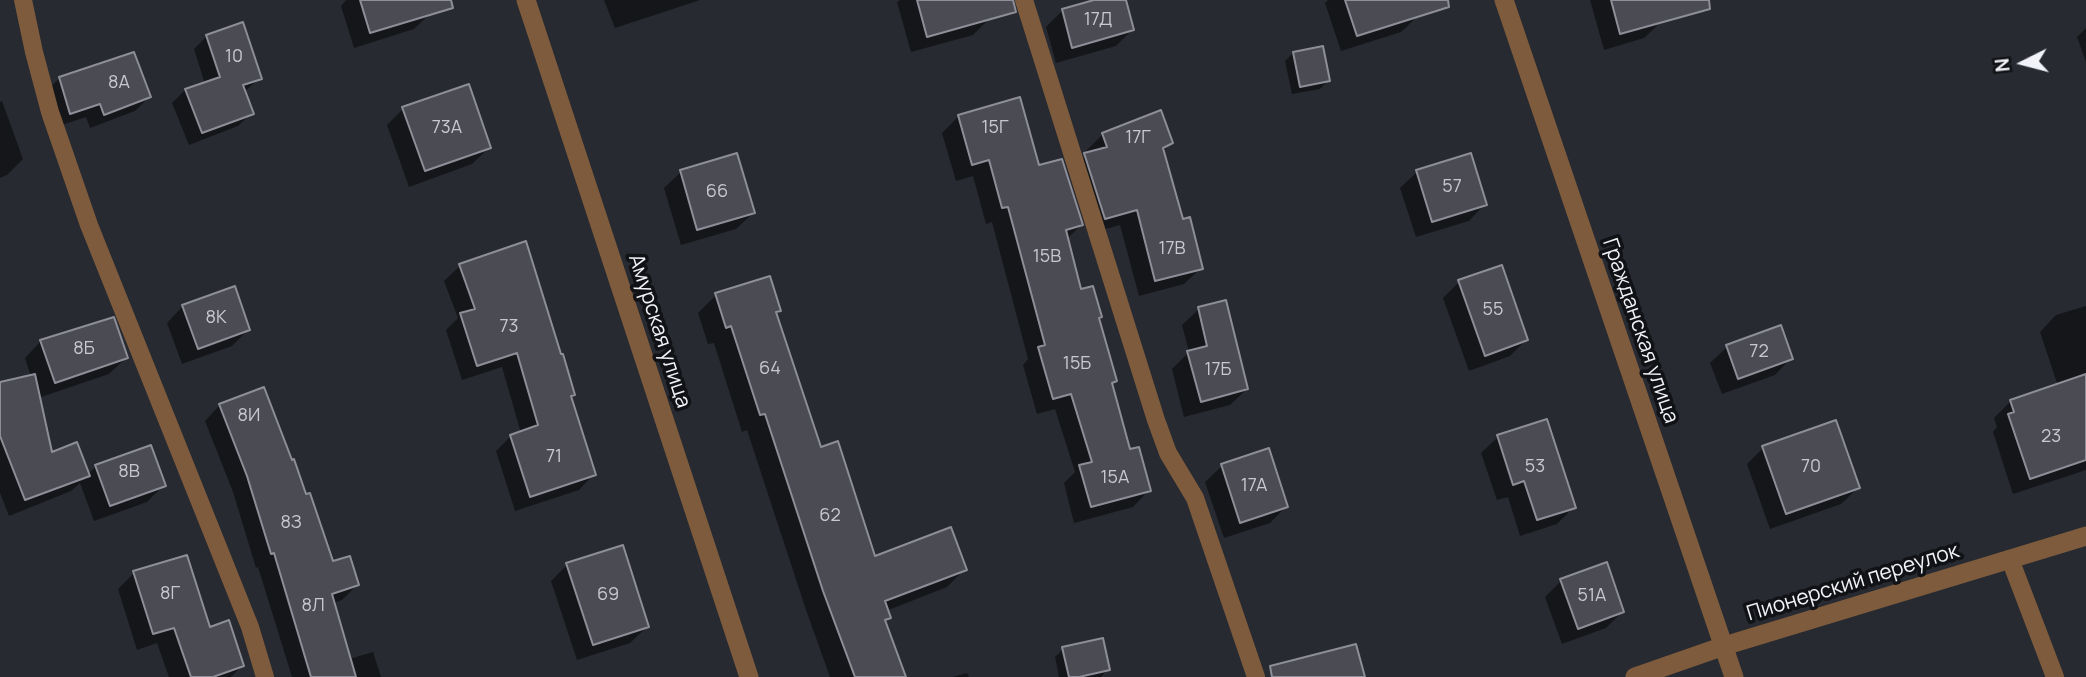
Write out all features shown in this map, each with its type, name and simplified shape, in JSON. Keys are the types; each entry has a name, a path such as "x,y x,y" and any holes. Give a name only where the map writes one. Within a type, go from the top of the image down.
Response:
{"street":[{"name":"Амурская улица","path":"526,0 749,677"},
{"name":"Гражданская улица","path":"1503,0 1734,677"},
{"name":"Пионерский переулок","path":"1635,677 1724,646 2086,536"}],"lane":[{"path":"23,0 50,112 89,225 250,627 265,677"},
{"path":"1024,0 1156,420 1168,453 1195,498 1255,677"},
{"path":"2010,559 2054,677"}],"building":[{"path":"360,0 451,0 453,8 370,33"},
{"path":"917,0 1013,0 1016,12 927,37"},
{"path":"1094,0 1126,0 1134,30 1072,48 1062,9"},
{"path":"1345,0 1448,0 1449,7 1357,36"},
{"path":"1611,0 1709,0 1710,9 1620,34"},
{"path":"243,22 262,79 243,85 254,114 202,133 185,89 220,77 206,35"},
{"path":"1323,46 1330,81 1300,87 1293,52"},
{"path":"134,52 151,97 104,115 100,104 70,114 59,77"},
{"path":"469,84 491,148 425,171 402,107"},
{"path":"1020,97 1039,165 1062,159 1083,225 1066,230 1081,289 1093,286 1117,381 1112,383 1130,449 1139,447 1151,491 1091,507 1079,465 1092,462 1071,394 1053,399 1038,347 1045,345 1008,207 1002,208 989,160 972,165 958,115"},
{"path":"1161,110 1173,143 1163,148 1183,219 1190,217 1203,269 1155,281 1137,210 1105,219 1084,153 1107,147 1102,133"},
{"path":"737,153 755,213 697,230 680,170"},
{"path":"1471,153 1487,205 1432,222 1416,170"},
{"path":"526,241 563,354 575,395 571,396 596,475 530,497 510,435 538,425 517,353 477,366 460,313 475,309 459,264"},
{"path":"1502,265 1528,340 1485,356 1458,280"},
{"path":"770,276 781,311 776,312 821,447 838,441 875,556 951,527 967,570 885,601 891,618 885,620 906,677 855,677 823,591 765,414 760,415 731,326 726,328 715,293"},
{"path":"235,286 250,330 198,349 182,305"},
{"path":"1226,300 1248,389 1201,402 1187,351 1207,346 1198,307"},
{"path":"114,317 128,358 55,383 40,340"},
{"path":"1781,325 1793,359 1738,379 1726,345"},
{"path":"35,374 52,452 77,442 90,476 25,500 0,436 0,382"},
{"path":"2086,374 2086,460 2030,479 2008,414 2014,412 2010,400"},
{"path":"264,387 306,494 310,493 333,561 350,556 359,585 332,594 356,677 311,677 274,553 271,554 247,476 219,404"},
{"path":"1547,419 1576,508 1537,520 1524,481 1513,485 1497,435"},
{"path":"1836,420 1860,488 1786,514 1762,446"},
{"path":"151,445 166,486 110,506 95,465"},
{"path":"1269,448 1288,507 1240,523 1221,464"},
{"path":"623,545 649,627 593,645 566,563"},
{"path":"187,555 210,627 229,620 244,666 213,677 191,677 174,628 153,634 133,571"},
{"path":"1607,562 1624,612 1578,629 1560,579"},
{"path":"1103,638 1110,670 1069,677 1062,647"},
{"path":"1356,644 1365,677 1272,677 1270,666"}]}
